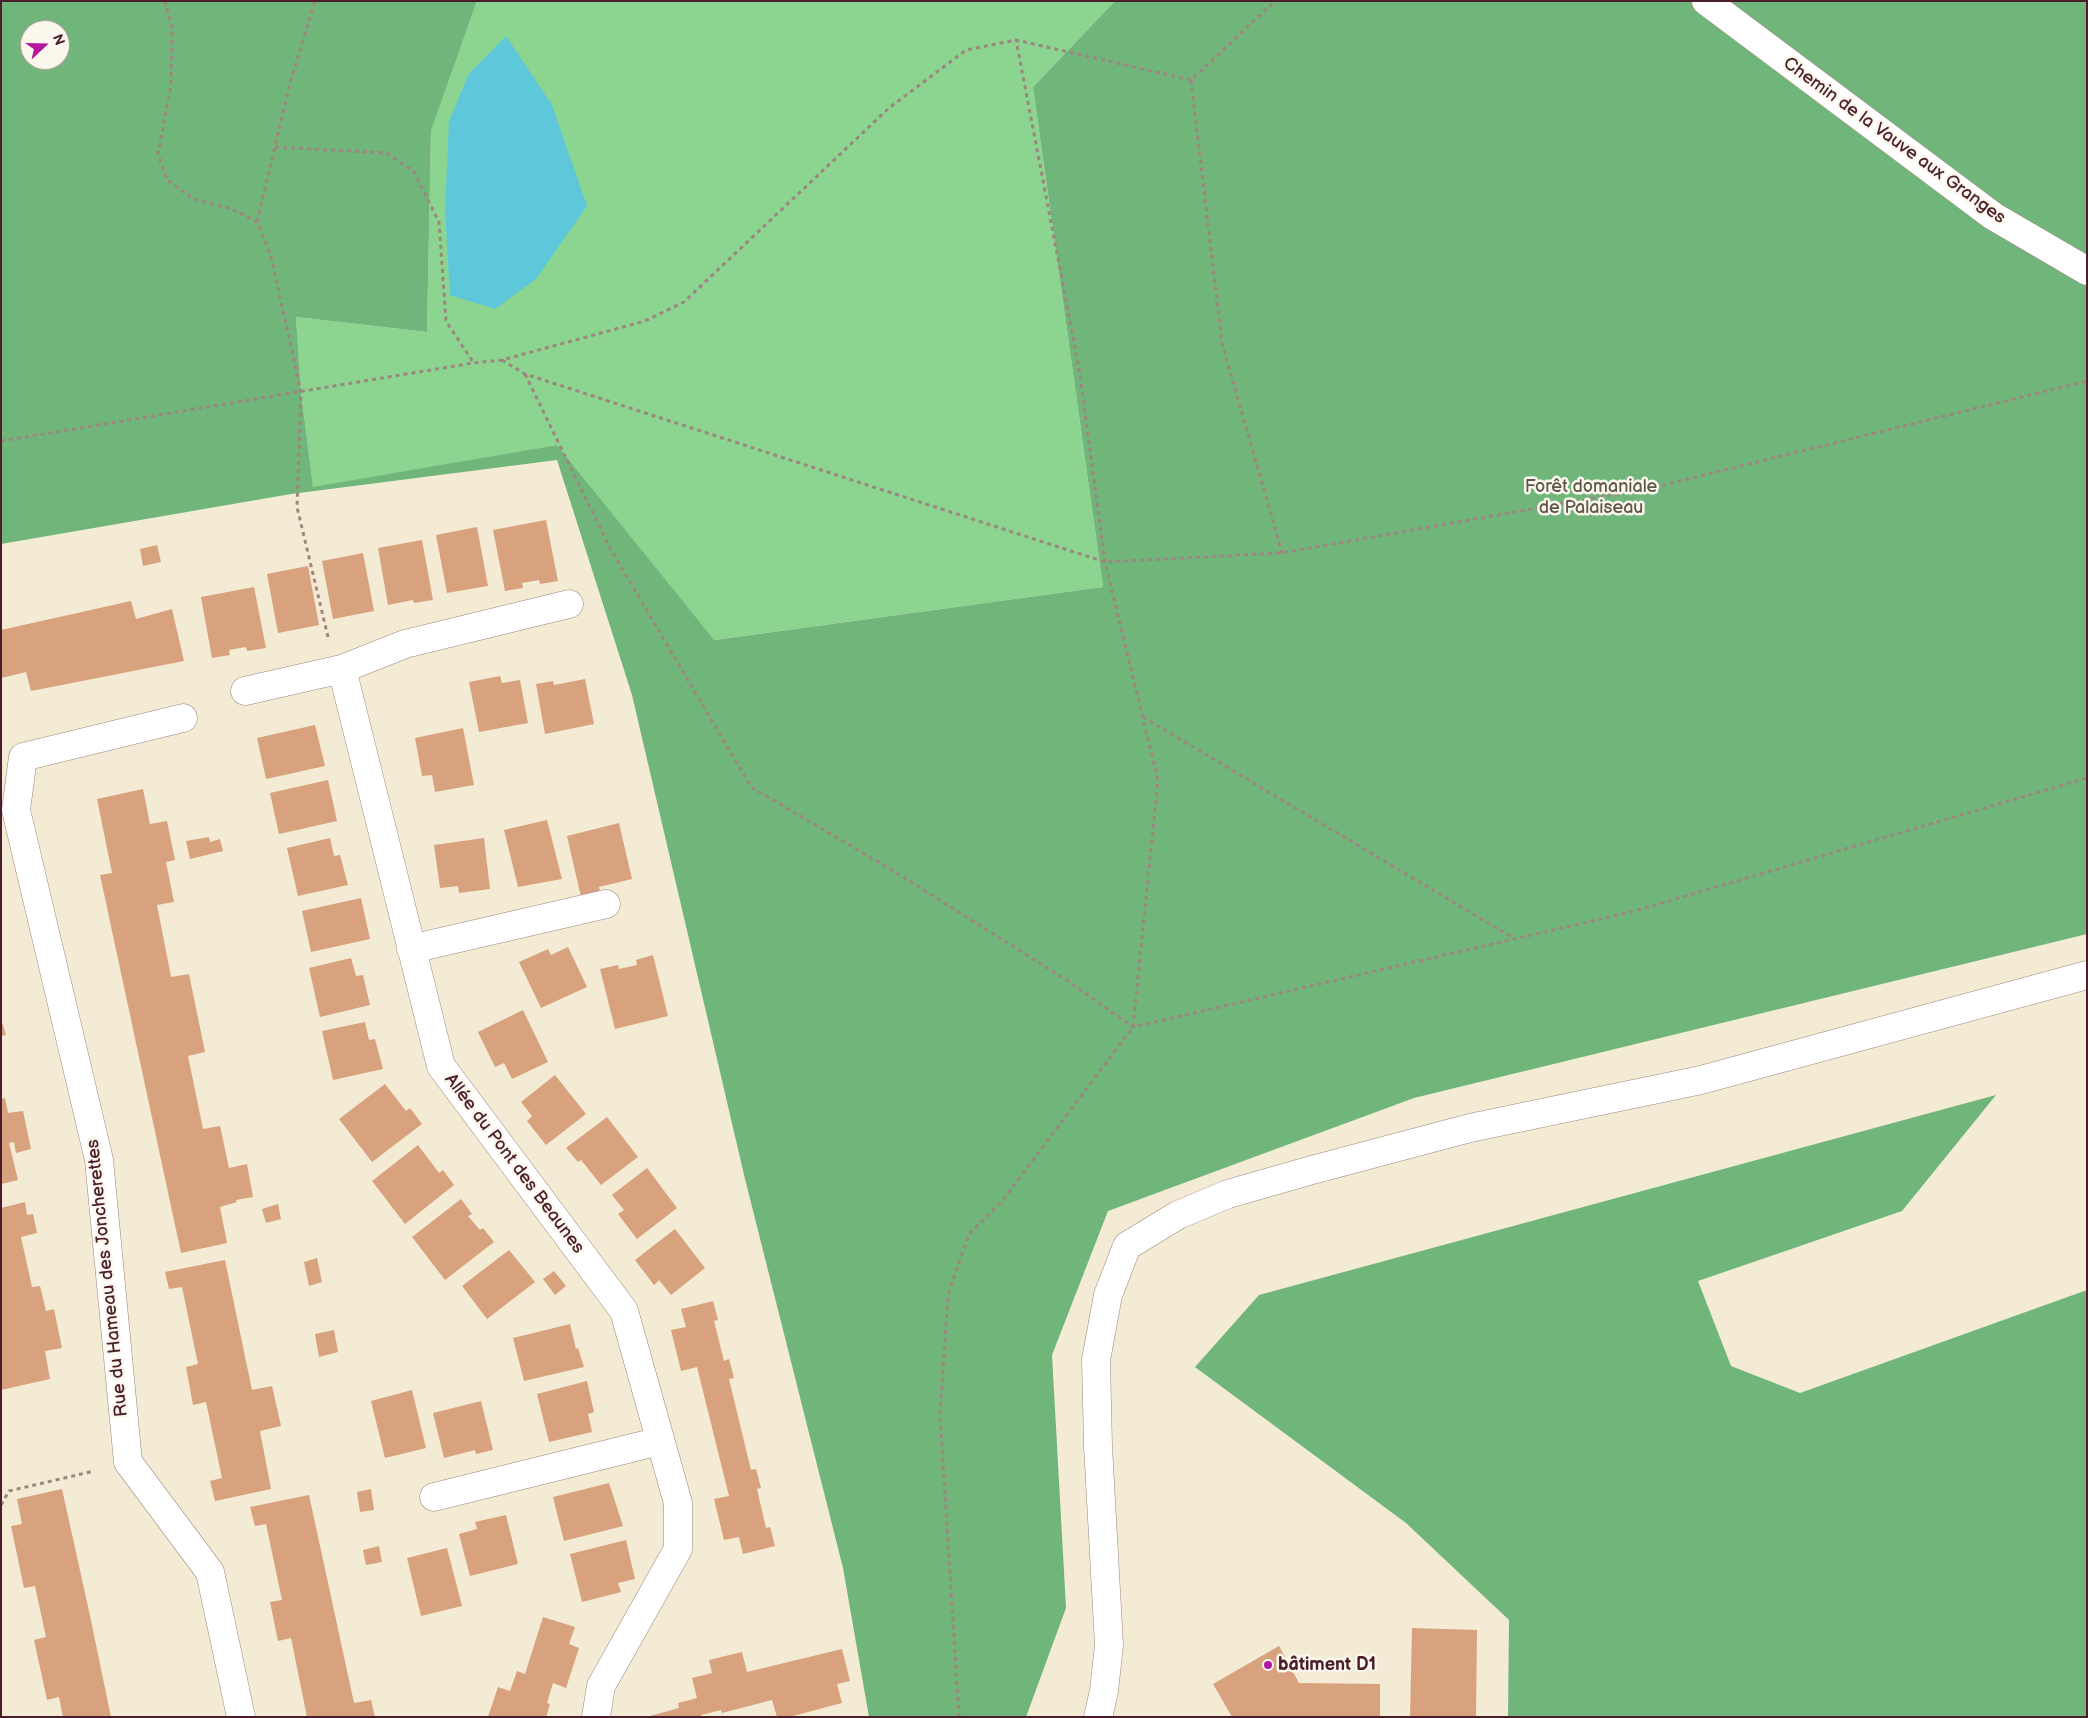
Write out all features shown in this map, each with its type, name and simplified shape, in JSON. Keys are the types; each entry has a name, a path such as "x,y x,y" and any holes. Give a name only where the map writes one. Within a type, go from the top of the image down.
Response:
{"street":[{"name":"Chemin de la Vauve aux Granges","path":"1706,1 1992,216 2087,271"},
{"path":"245,691 342,669 405,644 569,604"},
{"name":"Allée du Pont des Beaunes","path":"342,669 441,1066 624,1311 678,1503 678,1549 601,1686 596,1717"},
{"name":"Rue du Hameau des Joncherettes","path":"128,1462 99,1160 16,810 12,754 183,718"},
{"path":"411,949 606,904"},
{"path":"1098,1717 1104,1691 1109,1645 1098,1446 1096,1360 1108,1295 1127,1246 1178,1215 1228,1194 1312,1170 1470,1128 1701,1080 2087,975"},
{"path":"434,1497 660,1441"},
{"path":"128,1462 210,1572 241,1717"}],"path":[{"path":"165,1 172,27 171,86 158,154 167,180 194,199 232,209 257,222"},
{"path":"315,1 290,83 257,222 271,256 301,392 298,507 325,630 342,669"},
{"path":"1191,80 1275,1"},
{"path":"1,441 473,362 502,360 645,321 684,302 889,108 966,50 1016,40 1191,80"},
{"path":"958,1717 940,1414 948,1295 969,1234 1003,1200 1133,1027 1158,780 1105,562 1079,368 1016,40"},
{"path":"1191,80 1222,343 1282,553"},
{"path":"275,146 387,153 414,172 439,222 446,321 473,362"},
{"path":"502,360 525,374 1105,562 1282,553 1651,488 2087,381"},
{"path":"525,374 610,548 751,786 909,881 1068,981 1133,1027 1631,912 2087,778"},
{"path":"1142,716 1515,939"},
{"path":"1,1505 9,1491 128,1462"}],"green space":[{"name":"Forêt domaniale de Palaiseau","path":"1,1 477,1 431,131 427,332 296,317 301,392 313,487 557,445 714,640 1103,587 1033,87 1115,1 2087,1 2087,934 1414,1098 1108,1211 1052,1355 1066,1608 1026,1717 869,1717 843,1568 745,1179 632,695 557,460 291,494 1,544"},
{"path":"477,1 1115,1 1033,87 1103,587 713,640 557,445 313,488 301,392 296,317 427,332 431,131"},
{"path":"1996,1095 1902,1211 1698,1281 1731,1366 1800,1393 2087,1290 2087,1717 1508,1717 1509,1620 1406,1523 1195,1367 1259,1295"}],"water":[{"path":"506,36 552,105 587,206 536,279 495,309 450,295 445,210 449,122 468,75"}],"building":[{"path":"546,520 558,581 540,584 539,580 522,583 523,588 505,591 493,530"},
{"path":"477,527 488,586 447,593 436,535"},
{"path":"422,540 433,600 414,603 413,600 388,605 378,548"},
{"path":"157,545 161,562 143,566 140,549"},
{"path":"363,553 374,611 333,619 322,561"},
{"path":"308,566 319,625 278,633 267,574"},
{"path":"254,587 266,648 247,651 246,647 229,650 230,655 212,658 201,597"},
{"path":"131,601 136,619 172,609 184,661 31,691 26,672 1,678 1,630"},
{"path":"500,676 502,683 520,680 528,723 479,732 469,682"},
{"path":"585,679 594,724 545,734 536,684 553,681 554,685"},
{"path":"315,725 325,766 266,779 257,738"},
{"path":"463,728 474,785 435,792 432,775 422,776 415,738"},
{"path":"328,780 337,821 279,834 270,793"},
{"path":"143,789 150,824 167,821 175,860 166,862 174,902 157,905 171,977 189,974 205,1052 188,1056 203,1129 220,1126 229,1168 247,1164 253,1197 236,1200 237,1202 220,1207 227,1243 181,1253 100,875 112,873 97,799"},
{"path":"547,820 562,879 518,887 504,830"},
{"path":"619,823 632,879 599,887 600,892 581,897 567,836"},
{"path":"209,837 210,842 220,839 223,851 190,859 186,841"},
{"path":"330,838 334,856 340,855 348,885 298,896 287,848"},
{"path":"484,838 490,889 459,893 458,886 440,888 434,845"},
{"path":"361,898 370,939 311,952 302,911"},
{"path":"568,947 587,987 541,1008 519,962 548,949 551,955"},
{"path":"653,955 668,1016 615,1029 600,969 618,965 619,969 637,965 636,960"},
{"path":"351,958 356,976 363,975 370,1005 320,1017 309,968"},
{"path":"523,1010 548,1062 512,1079 504,1063 495,1067 478,1032"},
{"path":"1,1019 6,1035 1,1036"},
{"path":"365,1022 369,1040 375,1039 383,1069 333,1080 322,1031"},
{"path":"555,1075 586,1114 546,1145 527,1121 532,1116 521,1102"},
{"path":"385,1084 406,1111 410,1108 422,1124 372,1162 339,1119"},
{"path":"5,1098 8,1113 23,1111 31,1149 16,1153 14,1142 9,1143 18,1180 1,1184 1,1099"},
{"path":"607,1117 638,1157 601,1185 581,1160 578,1162 566,1148"},
{"path":"418,1145 439,1173 443,1170 454,1185 405,1224 372,1181"},
{"path":"647,1168 677,1208 637,1239 618,1214 624,1210 612,1195"},
{"path":"461,1199 472,1214 468,1216 480,1230 483,1228 494,1242 445,1280 412,1237"},
{"path":"25,1202 27,1215 33,1214 37,1233 21,1237 32,1287 40,1286 46,1311 54,1309 62,1348 45,1351 50,1379 1,1390 1,1208"},
{"path":"278,1204 281,1219 266,1223 262,1209"},
{"path":"675,1229 705,1268 671,1295 659,1280 654,1285 635,1260"},
{"path":"509,1250 535,1282 487,1319 462,1286"},
{"path":"317,1258 322,1282 309,1286 304,1262"},
{"path":"225,1260 252,1390 272,1386 281,1426 260,1431 271,1489 215,1501 210,1481 222,1478 206,1402 193,1405 186,1367 198,1364 182,1287 169,1289 165,1272"},
{"path":"554,1271 566,1286 555,1295 543,1279"},
{"path":"713,1301 718,1320 714,1321 724,1361 729,1359 734,1378 729,1379 751,1470 756,1469 761,1488 757,1489 766,1528 770,1527 775,1546 743,1554 739,1537 724,1540 714,1499 729,1496 697,1367 681,1371 671,1330 686,1327 681,1309"},
{"path":"570,1324 576,1349 578,1348 584,1367 524,1381 513,1338"},
{"path":"334,1330 338,1352 319,1357 315,1334"},
{"path":"587,1381 594,1412 588,1414 592,1432 549,1442 537,1394"},
{"path":"412,1390 426,1448 385,1458 371,1401"},
{"path":"481,1401 493,1450 476,1454 475,1450 444,1458 433,1413"},
{"path":"609,1483 623,1526 564,1541 553,1497"},
{"path":"62,1489 111,1717 63,1717 59,1697 47,1700 34,1640 46,1637 35,1586 24,1588 11,1526 22,1524 17,1499"},
{"path":"371,1489 374,1510 360,1512 357,1492"},
{"path":"309,1495 354,1703 371,1700 375,1717 307,1717 291,1638 278,1641 270,1602 282,1600 266,1524 255,1526 250,1507"},
{"path":"506,1515 518,1564 470,1576 459,1534 477,1529 475,1522"},
{"path":"626,1540 635,1579 618,1583 621,1592 582,1602 570,1554"},
{"path":"379,1546 382,1562 366,1565 363,1550"},
{"path":"447,1548 462,1606 421,1616 407,1558"},
{"path":"543,1617 575,1627 569,1644 579,1648 566,1688 553,1683 547,1703 550,1704 546,1717 488,1717 498,1687 510,1691 517,1671 525,1674"},
{"name":"bâtiment D1","path":"1412,1628 1477,1630 1476,1717 1410,1717"},
{"name":"bâtiment D1","path":"1279,1646 1299,1683 1380,1684 1380,1717 1232,1717 1213,1684"},
{"path":"842,1649 850,1681 837,1684 842,1703 789,1717 777,1717 772,1700 722,1713 721,1710 701,1715 702,1717 646,1717 679,1708 678,1703 697,1698 692,1678 712,1673 709,1660 742,1652 747,1672"}],"place":[{"name":"bâtiment D1","path":"1268,1665"}]}
